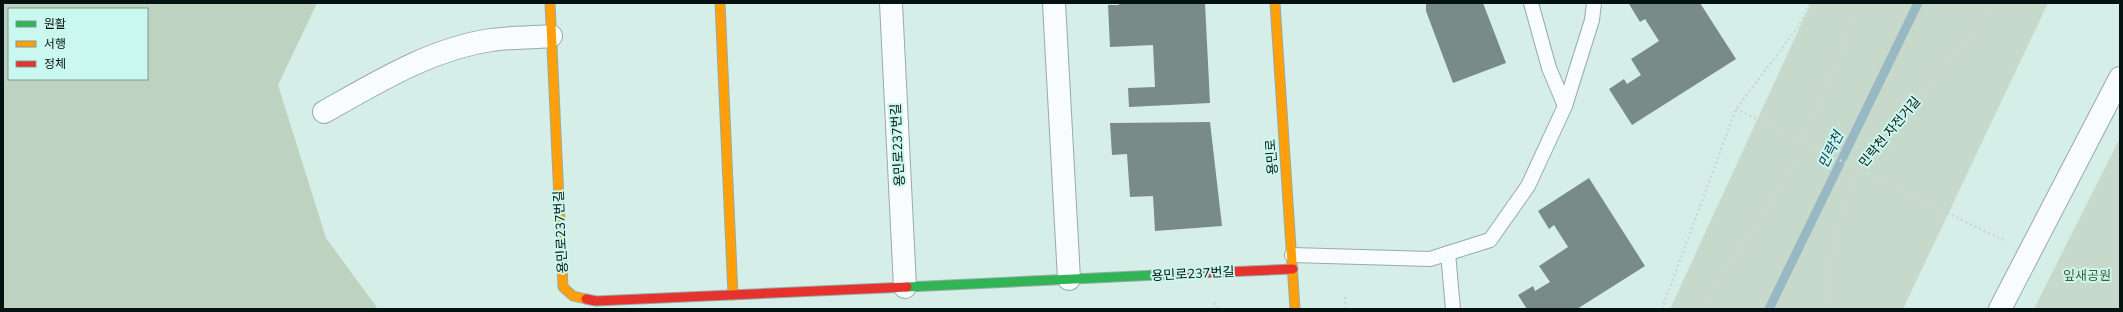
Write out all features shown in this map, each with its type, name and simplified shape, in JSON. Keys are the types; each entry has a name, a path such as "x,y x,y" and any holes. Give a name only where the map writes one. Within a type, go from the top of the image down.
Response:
{"street":[{"name":"용민로237번길","path":"550,3 563,287 573,296 596,301 1293,269"},
{"path":"720,3 733,295"},
{"name":"용민로237번길","path":"890,3 905,287"},
{"path":"1054,3 1069,279"},
{"name":"용민로","path":"1275,3 1295,309"},
{"path":"324,112 367,88 433,55 490,40 551,36"},
{"path":"2000,309 2120,78"}],"lane":[{"path":"1531,3 1549,68 1565,106"},
{"path":"1292,255 1430,259 1490,240 1528,186 1565,106 1592,20 1594,3"},
{"path":"1448,253 1453,309"}],"path":[{"path":"1662,309 1736,109 1798,27 1810,3"},
{"path":"1702,309 1730,260 1766,211 1790,171 1838,61 1858,3"},
{"name":"민락천 자전거길","path":"1825,309 1834,240 1857,170 1999,3"},
{"path":"1736,109 1996,237"},
{"path":"1345,309 1346,297"},
{"path":"1214,303 1219,309"}],"green space":[{"path":"3,3 317,3 278,85 326,238 378,309 3,309"},
{"path":"1811,3 2048,3 1903,309 1670,309"},
{"name":"잎새공원","path":"2120,138 2120,309 2034,309"}],"building":[{"path":"1119,3 1205,3 1210,103 1129,107 1128,88 1155,87 1153,45 1110,47 1108,5 1119,5"},
{"path":"1426,3 1483,3 1506,63 1453,83 1426,11"},
{"path":"1700,3 1736,59 1632,125 1609,89 1624,79 1627,84 1641,75 1631,59 1659,41 1645,19 1640,22 1629,4"},
{"path":"1210,122 1222,226 1155,231 1153,196 1130,197 1127,154 1112,155 1110,123"},
{"path":"1589,178 1645,266 1577,309 1527,309 1518,295 1533,286 1535,291 1550,282 1539,266 1568,247 1554,225 1549,229 1538,211"}],"waterway":[{"name":"민락천","path":"1769,309 1918,3"}],"traffic: fast":[{"path":"907,287 1178,274"}],"traffic: slow":[{"path":"550,3 563,287 573,296 586,299"},
{"path":"720,3 733,295"},
{"path":"1275,3 1295,309"}],"traffic: jam":[{"path":"1178,274 1293,269"},
{"path":"586,299 596,301 907,287"}]}
